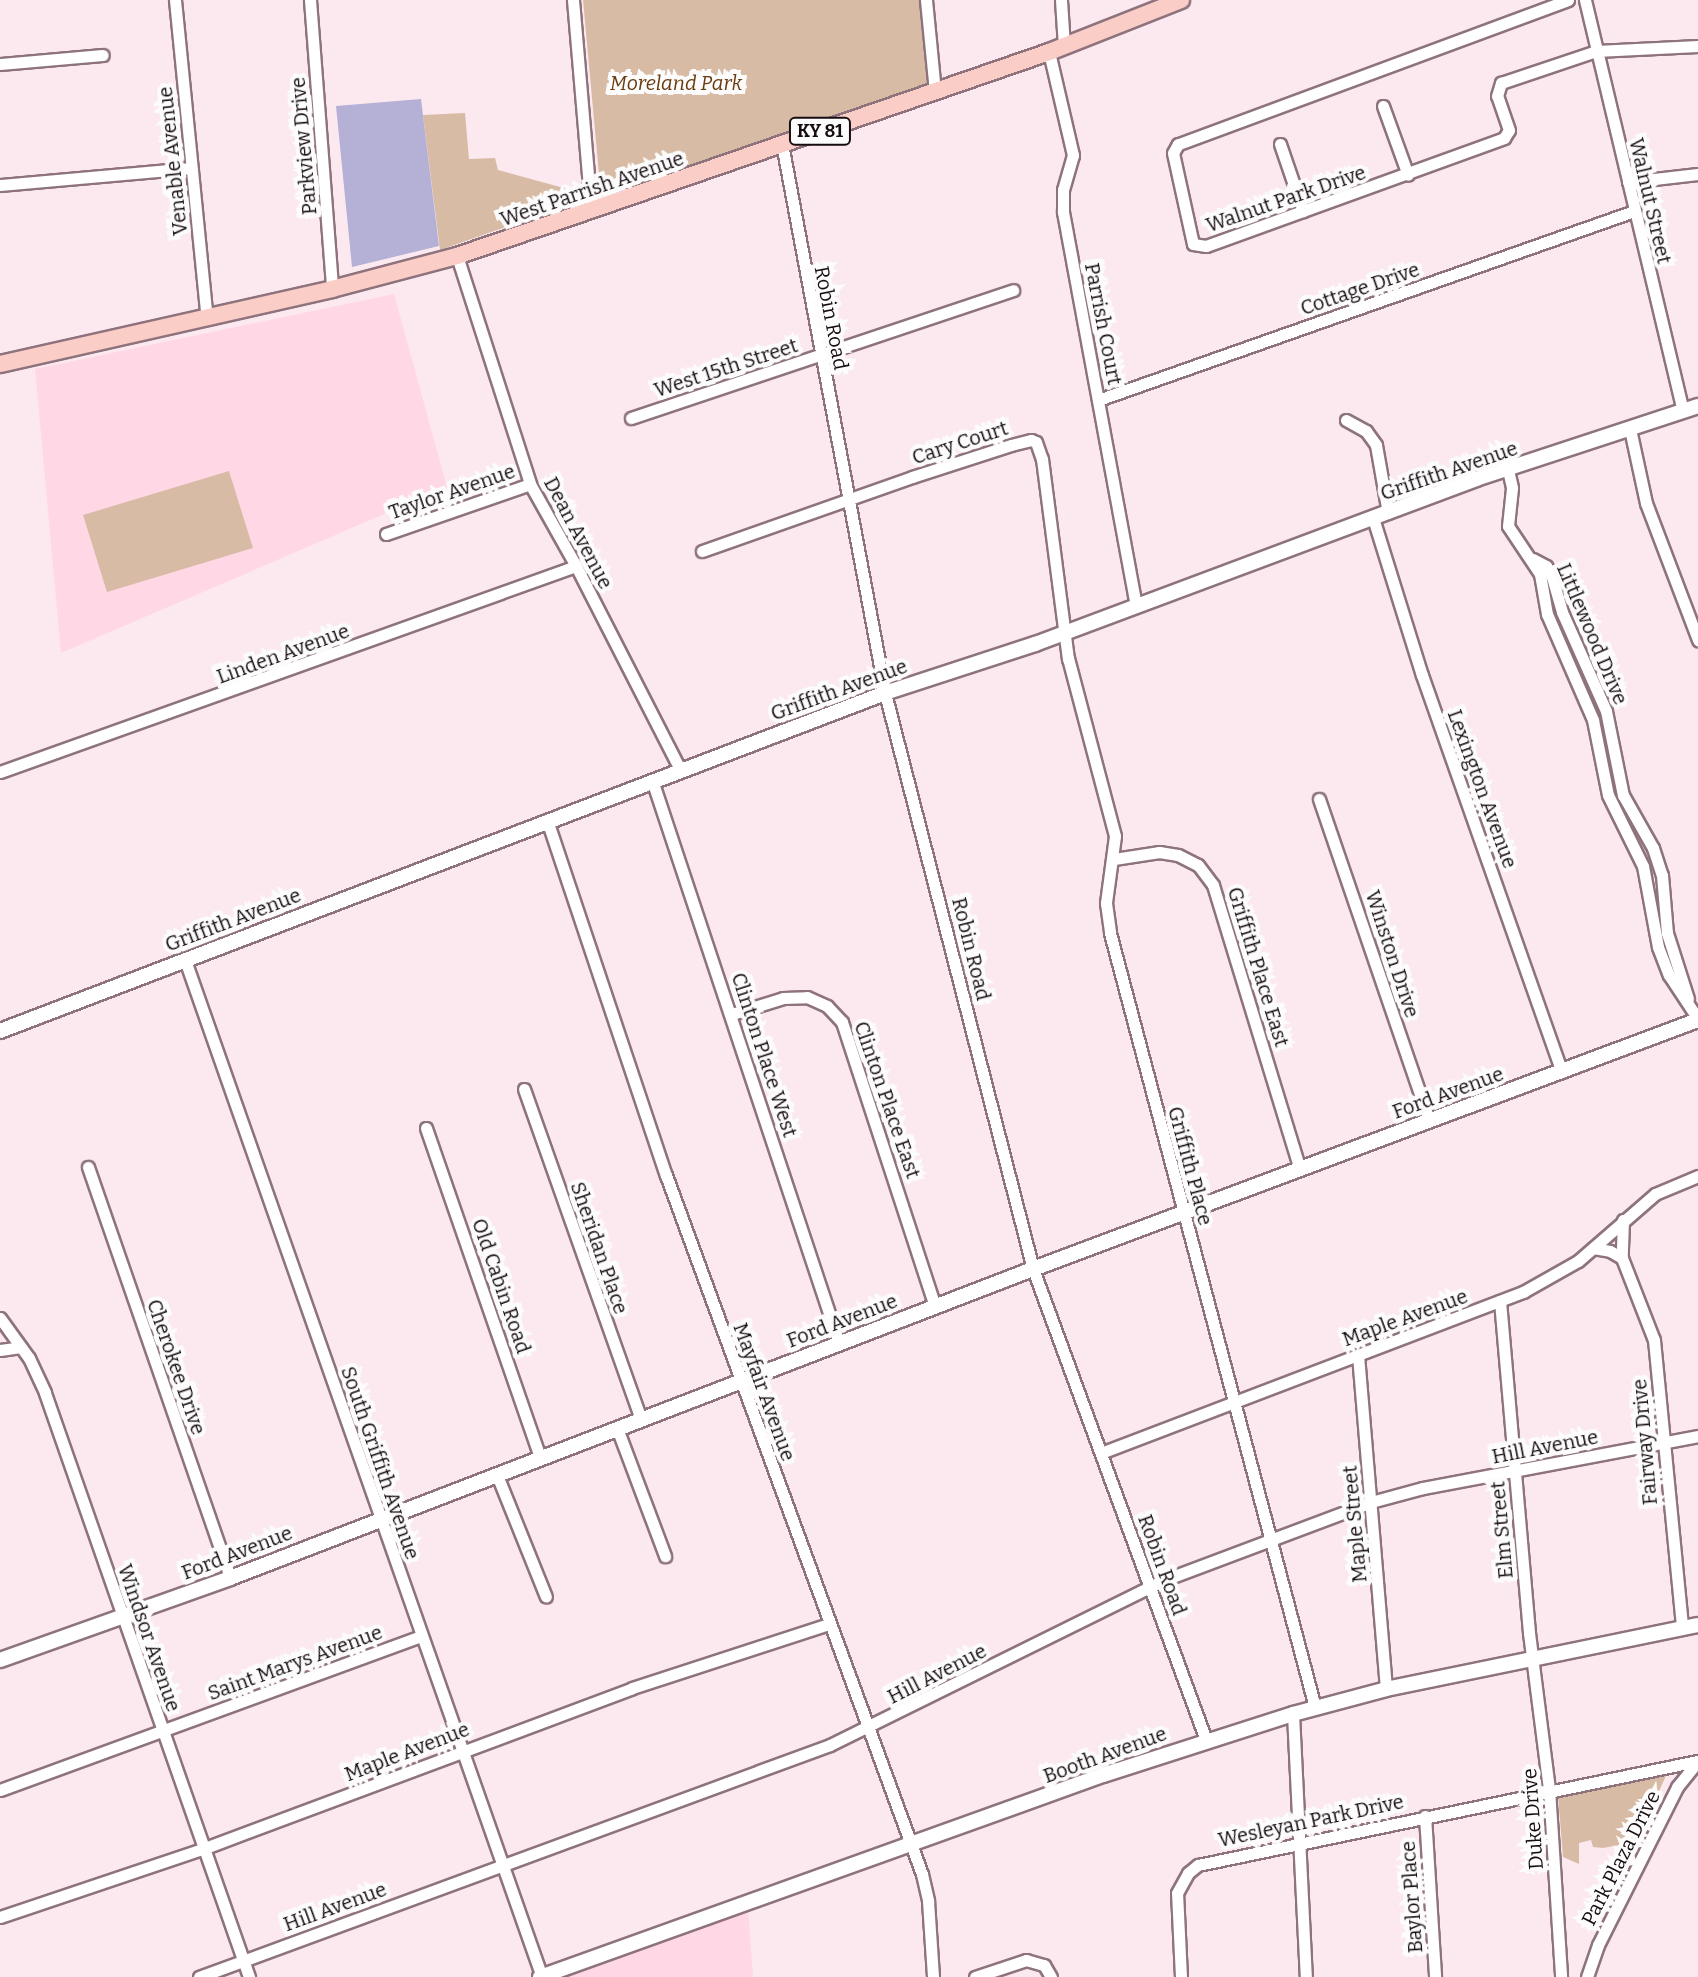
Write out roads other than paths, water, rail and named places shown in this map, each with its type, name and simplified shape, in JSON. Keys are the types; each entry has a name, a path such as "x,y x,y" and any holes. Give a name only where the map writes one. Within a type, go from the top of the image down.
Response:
{"main road":[{"name":"West Parrish Avenue","path":"0,364 332,289 457,256 1057,49 1181,0"}],"street":[{"name":"Venable Avenue","path":"175,0 207,318"},
{"name":"Parkview Drive","path":"310,0 332,289"},
{"path":"573,0 591,211"},
{"path":"926,0 935,91"},
{"name":"Parrish Court","path":"1061,0 1057,49 1072,146 1062,201 1136,604"},
{"name":"Walnut Park Drive","path":"1568,0 1174,146 1184,208 1196,247 1408,175 1508,134 1508,124 1497,96 1501,83 1596,51"},
{"name":"Walnut Street","path":"1585,0 1634,211 1691,408"},
{"path":"1596,51 1698,46"},
{"path":"0,64 103,55"},
{"path":"1383,106 1408,175"},
{"name":"Robin Road","path":"782,144 885,693 1033,1269 1206,1740"},
{"path":"1280,144 1303,211"},
{"path":"0,185 191,168"},
{"path":"1628,182 1698,174"},
{"name":"Cottage Drive","path":"1098,400 1634,211"},
{"name":"Dean Avenue","path":"457,256 530,484 576,566 680,769"},
{"name":"West 15th Street","path":"631,418 1013,290"},
{"name":"Griffith Avenue","path":"0,1031 885,693 1065,632 1508,470 1691,408"},
{"path":"1346,420 1366,431 1376,445 1388,513"},
{"path":"1630,429 1646,503 1698,640"},
{"name":"Cary Court","path":"849,500 1034,440 1042,459 1065,632"},
{"name":"Littlewood Drive","path":"1508,470 1512,488 1508,526 1533,559 1540,574 1547,614 1593,720 1608,795 1643,866 1658,947 1669,975 1698,1020"},
{"name":"Taylor Avenue","path":"386,534 530,484"},
{"path":"702,551 849,500"},
{"name":"Lexington Avenue","path":"1373,518 1422,675 1562,1072"},
{"name":"Littlewood Drive","path":"1533,559 1546,566 1552,577 1562,612 1606,711 1623,795 1653,848 1662,875 1667,933 1688,1003"},
{"name":"Linden Avenue","path":"0,772 576,566"},
{"name":"Griffith Place","path":"1065,632 1068,658 1115,836 1106,903 1110,933 1315,1707"},
{"name":"Clinton Place West","path":"652,780 839,1343"},
{"name":"Winston Drive","path":"1319,799 1429,1121"},
{"name":"Mayfair Avenue","path":"547,820 666,1175 911,1845 928,1901 933,1977"},
{"name":"Griffith Place East","path":"1114,859 1159,852 1178,855 1198,865 1213,885 1300,1169"},
{"name":"South Griffith Avenue","path":"185,960 542,1977"},
{"name":"Clinton Place East","path":"732,1014 783,998 807,997 827,1006 842,1022 935,1306"},
{"name":"Ford Avenue","path":"0,1660 230,1578 935,1306 1698,1020"},
{"name":"Sheridan Place","path":"524,1089 641,1419"},
{"name":"Old Cabin Road","path":"426,1128 540,1458"},
{"name":"Cherokee Drive","path":"88,1167 230,1578"},
{"name":"Maple Avenue","path":"1101,1453 1500,1301 1561,1273 1655,1194 1698,1176"},
{"name":"Fairway Drive","path":"1623,1219 1622,1258 1654,1340 1682,1628"},
{"path":"1593,1248 1610,1251 1622,1258"},
{"name":"Elm Street","path":"1500,1301 1533,1659"},
{"name":"Windsor Avenue","path":"0,1318 21,1347 45,1393 249,1977"},
{"path":"0,1350 21,1347"},
{"name":"Maple Street","path":"1358,1355 1386,1689"},
{"path":"617,1428 665,1556"},
{"name":"Hill Avenue","path":"199,1977 868,1729 1151,1586 1371,1502 1698,1436"},
{"path":"497,1475 546,1597"},
{"name":"Maple Avenue","path":"0,1917 205,1848 632,1688 829,1624"},
{"name":"Booth Avenue","path":"542,1977 1206,1740 1386,1689 1698,1625"},
{"name":"Saint Marys Avenue","path":"0,1790 421,1636"},
{"name":"Duke Drive","path":"1533,1659 1549,1789 1561,1977"},
{"path":"1293,1714 1306,1977"},
{"name":"Park Plaza Drive","path":"1549,1789 1698,1761"},
{"name":"Park Plaza Drive","path":"1587,1977 1598,1945 1677,1787 1698,1761"},
{"name":"Wesleyan Park Drive","path":"1181,1977 1177,1893 1188,1873 1210,1860 1549,1789"},
{"name":"Baylor Place","path":"1425,1816 1435,1977"},
{"path":"975,1977 1026,1960 1044,1965 1051,1977"}],"park label":[{"name":"Moreland Park","path":"676,83"}]}
